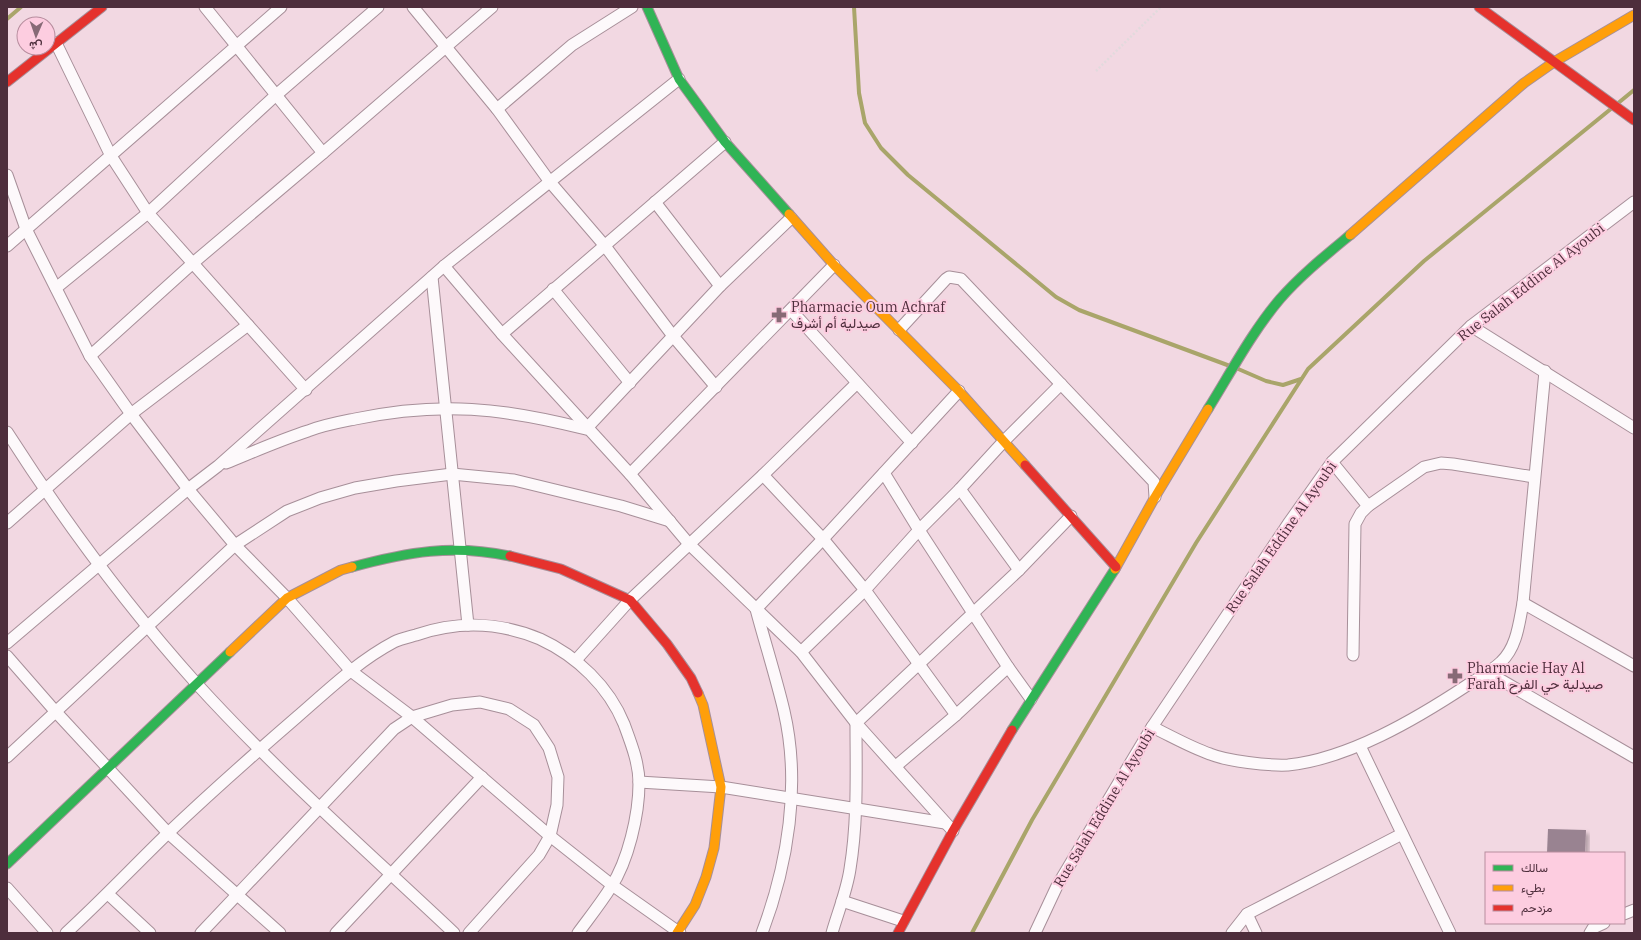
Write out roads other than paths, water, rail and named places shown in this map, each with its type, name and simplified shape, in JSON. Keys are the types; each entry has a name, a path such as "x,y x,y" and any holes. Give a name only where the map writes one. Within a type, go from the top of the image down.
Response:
{"street":[{"path":"102,7 56,43 111,156 148,213 306,390"},
{"path":"205,7 275,96 323,153"},
{"path":"7,246 281,7"},
{"path":"56,288 148,213 275,96 378,7"},
{"path":"413,7 498,109 550,182 605,246 673,336 716,387"},
{"path":"90,356 193,263 492,7"},
{"path":"498,109 572,45 632,7"},
{"path":"648,7 679,79 725,142 834,265 959,391 1116,567"},
{"path":"1479,7 1634,120"},
{"path":"898,933 903,921 953,831 1031,699 1116,567 1155,497 1243,351 1280,299 1310,269 1524,83 1554,62 1634,15"},
{"path":"7,82 40,56"},
{"path":"7,643 188,489 218,466 306,390 444,266 679,79"},
{"path":"502,334 725,142"},
{"path":"7,175 26,229 90,356 131,414 188,489 235,544 287,598 351,671 412,717 550,836 612,886 679,933 696,905 706,877 714,848 721,787 703,705 691,678 667,644 630,600 561,569 508,556 460,549 424,551 388,557 342,570 287,598 7,864"},
{"path":"655,202 720,286"},
{"name":"Rue Salah Eddine Al Ayoubi","path":"1035,933 1057,886 1152,727 1288,524 1332,462 1471,326 1634,202"},
{"path":"586,429 720,286 791,218"},
{"path":"630,474 834,265"},
{"path":"444,266 586,429 630,474 689,544 801,652 856,723 953,831"},
{"path":"432,277 447,407 452,474 468,625"},
{"path":"899,330 946,279 956,278 961,280 1154,482 1155,497"},
{"path":"553,289 630,382"},
{"path":"791,310 856,384 912,443"},
{"path":"7,522 131,414 248,325"},
{"path":"1471,326 1634,428"},
{"path":"1152,727 1211,755 1252,763 1287,765 1317,759 1360,746 1444,700 1501,662 1511,649 1518,630 1523,603 1545,371"},
{"path":"576,660 630,600 763,475 856,384"},
{"path":"801,652 865,590 918,530 960,489 1004,441 1061,384"},
{"path":"756,609 823,539 959,391"},
{"path":"218,466 309,430 388,412 447,407 497,410 542,418 586,429"},
{"path":"7,432 44,490 98,566 197,684 320,809 454,933"},
{"path":"1332,462 1368,506"},
{"path":"1353,656 1356,524 1361,513 1368,506 1424,467 1441,463 1534,477"},
{"path":"884,473 918,530 974,612 1008,667 1031,699"},
{"path":"7,757 55,711 148,627 235,544 287,511 320,498 355,488 452,474 514,480 621,506 670,521"},
{"path":"763,475 823,539 865,590 956,715"},
{"path":"960,489 1019,570"},
{"path":"832,933 850,870 856,810 856,723 918,663 1019,570 1071,516"},
{"path":"1523,603 1634,666"},
{"path":"756,609 784,712 790,752 792,800 788,836 778,882 773,904 762,933"},
{"path":"66,933 108,894 168,833 260,749 351,671 394,642 431,630 468,625 496,626 524,632 549,643 576,660 604,690 621,717 634,748 639,782 629,847 612,886 578,933"},
{"path":"7,656 55,711 168,833 280,933"},
{"path":"896,766 956,715 1008,667"},
{"path":"1487,672 1634,757"},
{"path":"201,933 320,809 378,744 394,729 412,717 452,705 480,702 509,709 534,725 549,748 558,777 557,805 550,836 538,855 469,933"},
{"path":"1360,746 1450,933"},
{"path":"336,933 392,875 482,777"},
{"path":"639,782 721,787 792,800 945,823"},
{"path":"1232,933 1247,914 1402,834"},
{"path":"7,888 47,933"},
{"path":"108,894 150,933"},
{"path":"842,901 903,921"},
{"path":"1247,914 1256,933"},
{"path":"1590,933 1593,928 1602,924"}],"waterway":[{"path":"7,19 21,7"},
{"path":"854,7 859,93 865,123 881,148 908,175 1056,297 1079,310 1230,366"},
{"path":"1617,104 1634,90"},
{"path":"972,933 1032,820 1196,543 1308,369 1424,261 1612,108"},
{"path":"1236,368 1266,381 1283,385 1301,379"}],"place":[{"name":"Pharmacie Oum Achraf صيدلية أم أشرف","path":"779,315"},
{"name":"Pharmacie Hay Al Farah صيدلية حي الفرح","path":"1455,676"}]}
